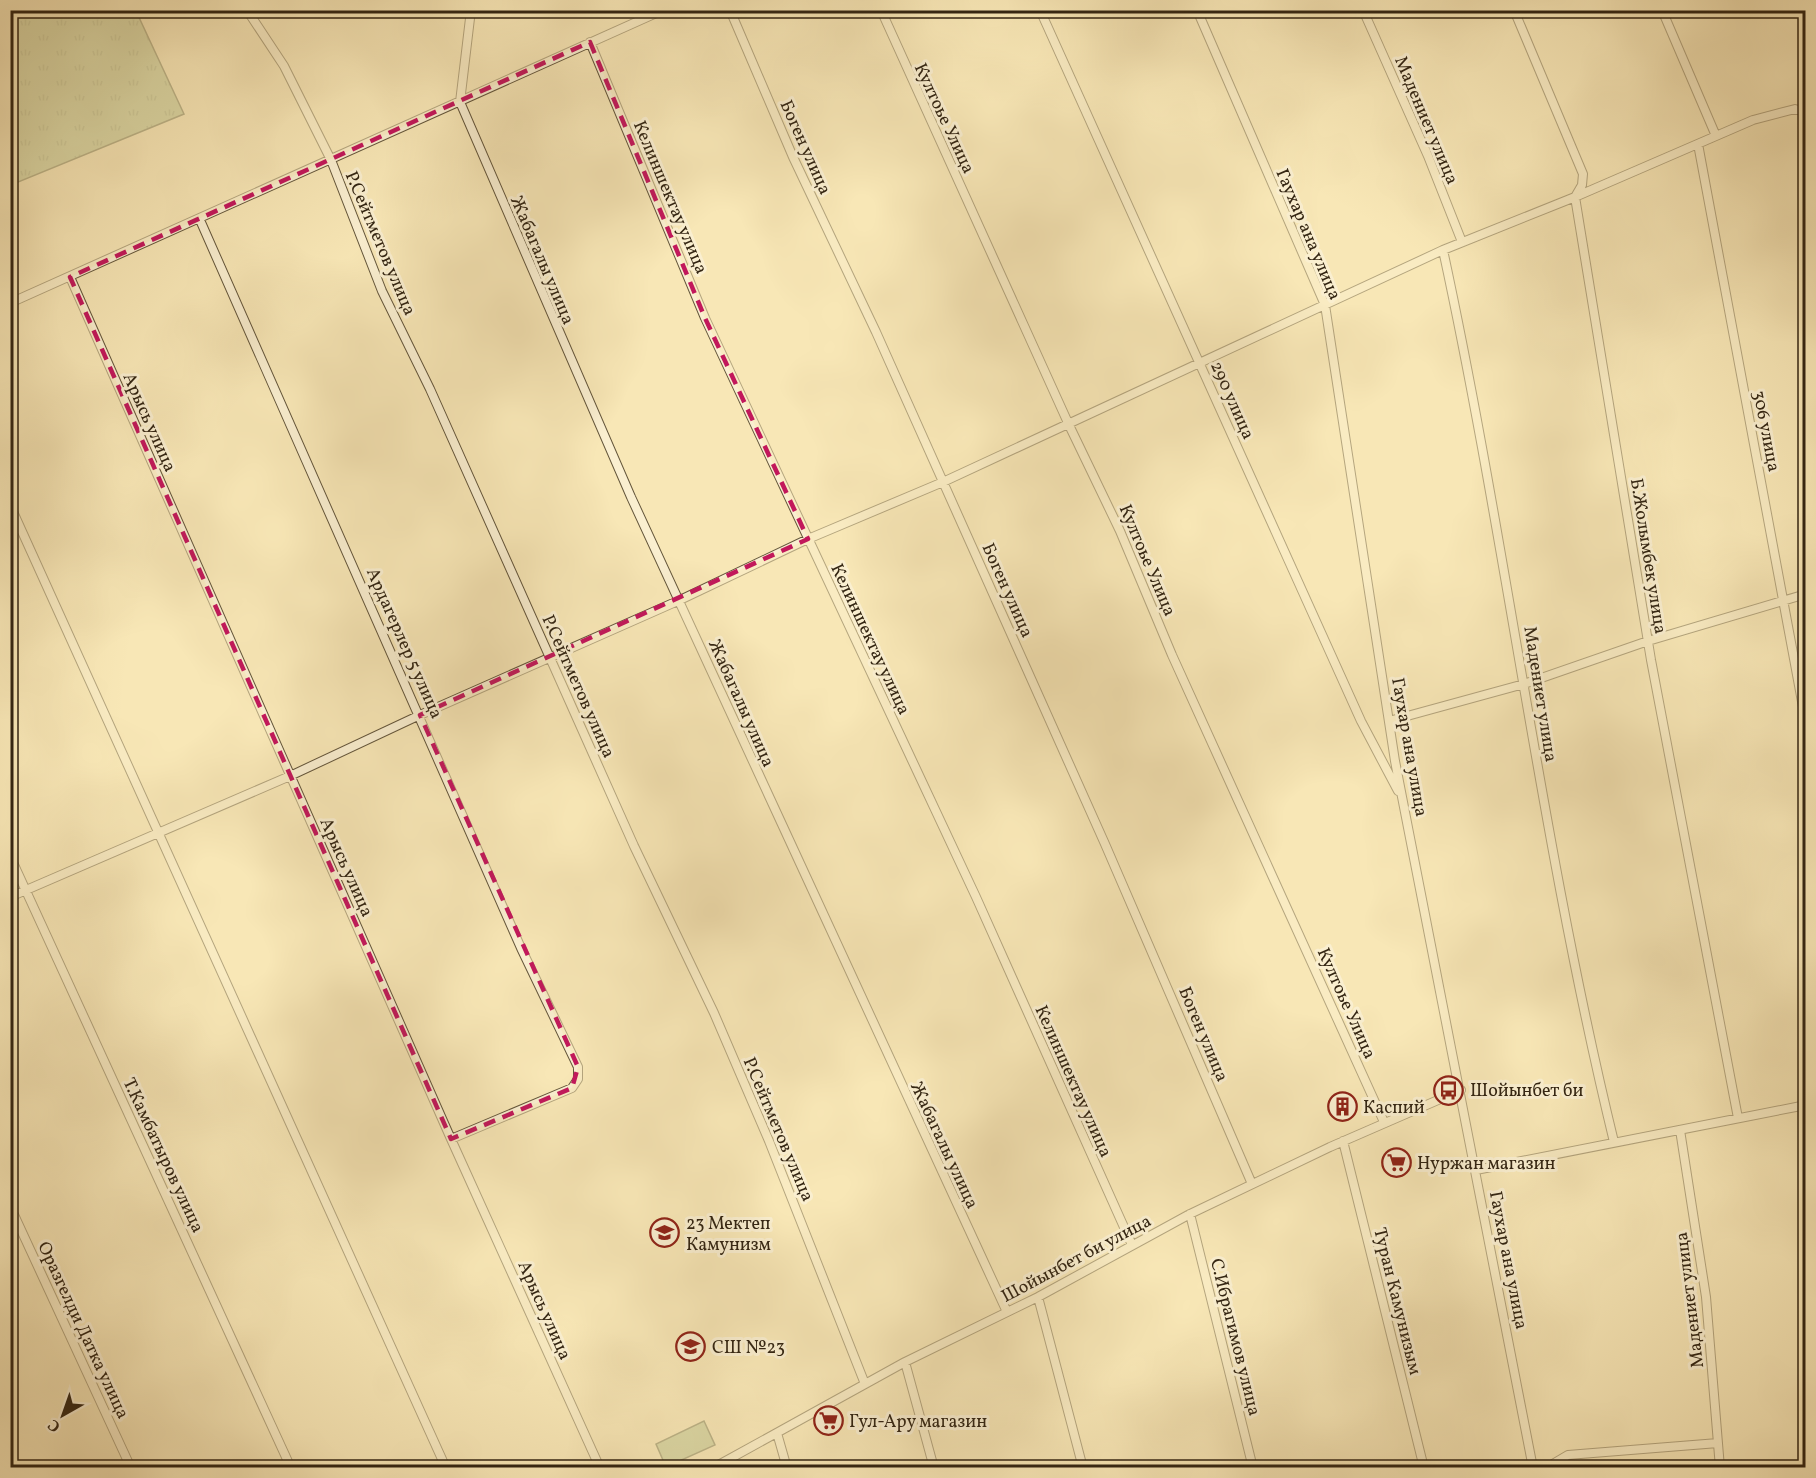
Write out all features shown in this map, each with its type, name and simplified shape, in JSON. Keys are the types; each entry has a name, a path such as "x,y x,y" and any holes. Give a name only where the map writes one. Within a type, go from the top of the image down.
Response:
{"street":[{"name":"Р.Сейтметов улица","path":"246,10 284,66 331,160 382,291 430,389 634,846 714,1013 769,1141 865,1384"},
{"path":"460,102 471,10"},
{"path":"10,303 200,220 663,10"},
{"name":"Боген улица","path":"730,10 793,157 876,332 1105,844 1252,1184"},
{"name":"Култоье Улица","path":"881,10 1069,425 1120,531 1172,655 1384,1122"},
{"name":"290 улица","path":"1040,10 1361,721 1403,801"},
{"path":"1198,11 1209,10"},
{"name":"Мадениет улица","path":"1363,10 1428,156 1462,242"},
{"name":"Б.Жолымбек улица","path":"1514,10 1583,174 1582,185 1575,197 1648,641 1738,1118"},
{"path":"1662,10 1716,136"},
{"name":"Гаухар ана улица","path":"1198,11 1325,305 1403,801 1533,1467"},
{"name":"Келиншектау улица","path":"590,42 705,318 976,897 1132,1245"},
{"name":"Жабагалы улица","path":"460,102 603,434 902,1089 1007,1312"},
{"path":"10,897 290,776 420,715 680,600 808,539 943,482 1443,250 1575,197 1753,120 1795,109 1806,112"},
{"name":"306 улица","path":"1698,144 1806,723"},
{"name":"Ардагерлер 5 улица","path":"200,220 521,948 578,1067 578,1079 572,1088 451,1139"},
{"name":"Мадениет улица","path":"1443,250 1482,445 1567,934 1614,1142"},
{"name":"Арысь улица","path":"70,277 451,1139 600,1467"},
{"path":"10,505 446,1467"},
{"path":"1389,721 1524,684 1648,641 1806,594"},
{"name":"Т.Камбатыров улица","path":"10,856 291,1467"},
{"name":"Шойынбет би улица","path":"713,1467 905,1362 1038,1297 1190,1214 1384,1122 1461,1090"},
{"path":"1476,1170 1806,1105"},
{"name":"Мадениет улица","path":"1680,1130 1706,1297 1720,1467"},
{"name":"Туран Камунизым","path":"1343,1141 1424,1467"},
{"name":"Оразгелди Датка улица","path":"10,1206 131,1467"},
{"name":"С.Ибрагимов улица","path":"1190,1214 1253,1467"},
{"path":"1038,1297 1083,1467"},
{"path":"905,1362 934,1467"},
{"path":"777,1433 786,1467"},
{"path":"1546,1467 1568,1455 1718,1443"}],"highlighted area":[{"path":"590,42 705,318 808,539 420,715 578,1067 572,1088 451,1139 70,277"}],"green space":[{"path":"11,10 136,11 184,114 11,185"},
{"path":"704,1421 715,1445 666,1467 656,1444"}],"place":[{"name":"Шойынбет би","path":"1449,1090"},
{"name":"Каспий","path":"1342,1107"},
{"name":"Нуржан магазин","path":"1396,1163"},
{"name":"23 Мектеп Камунизм","path":"665,1233"},
{"name":"СШ №23","path":"691,1347"},
{"name":"Гул-Ару магазин","path":"828,1421"}]}
